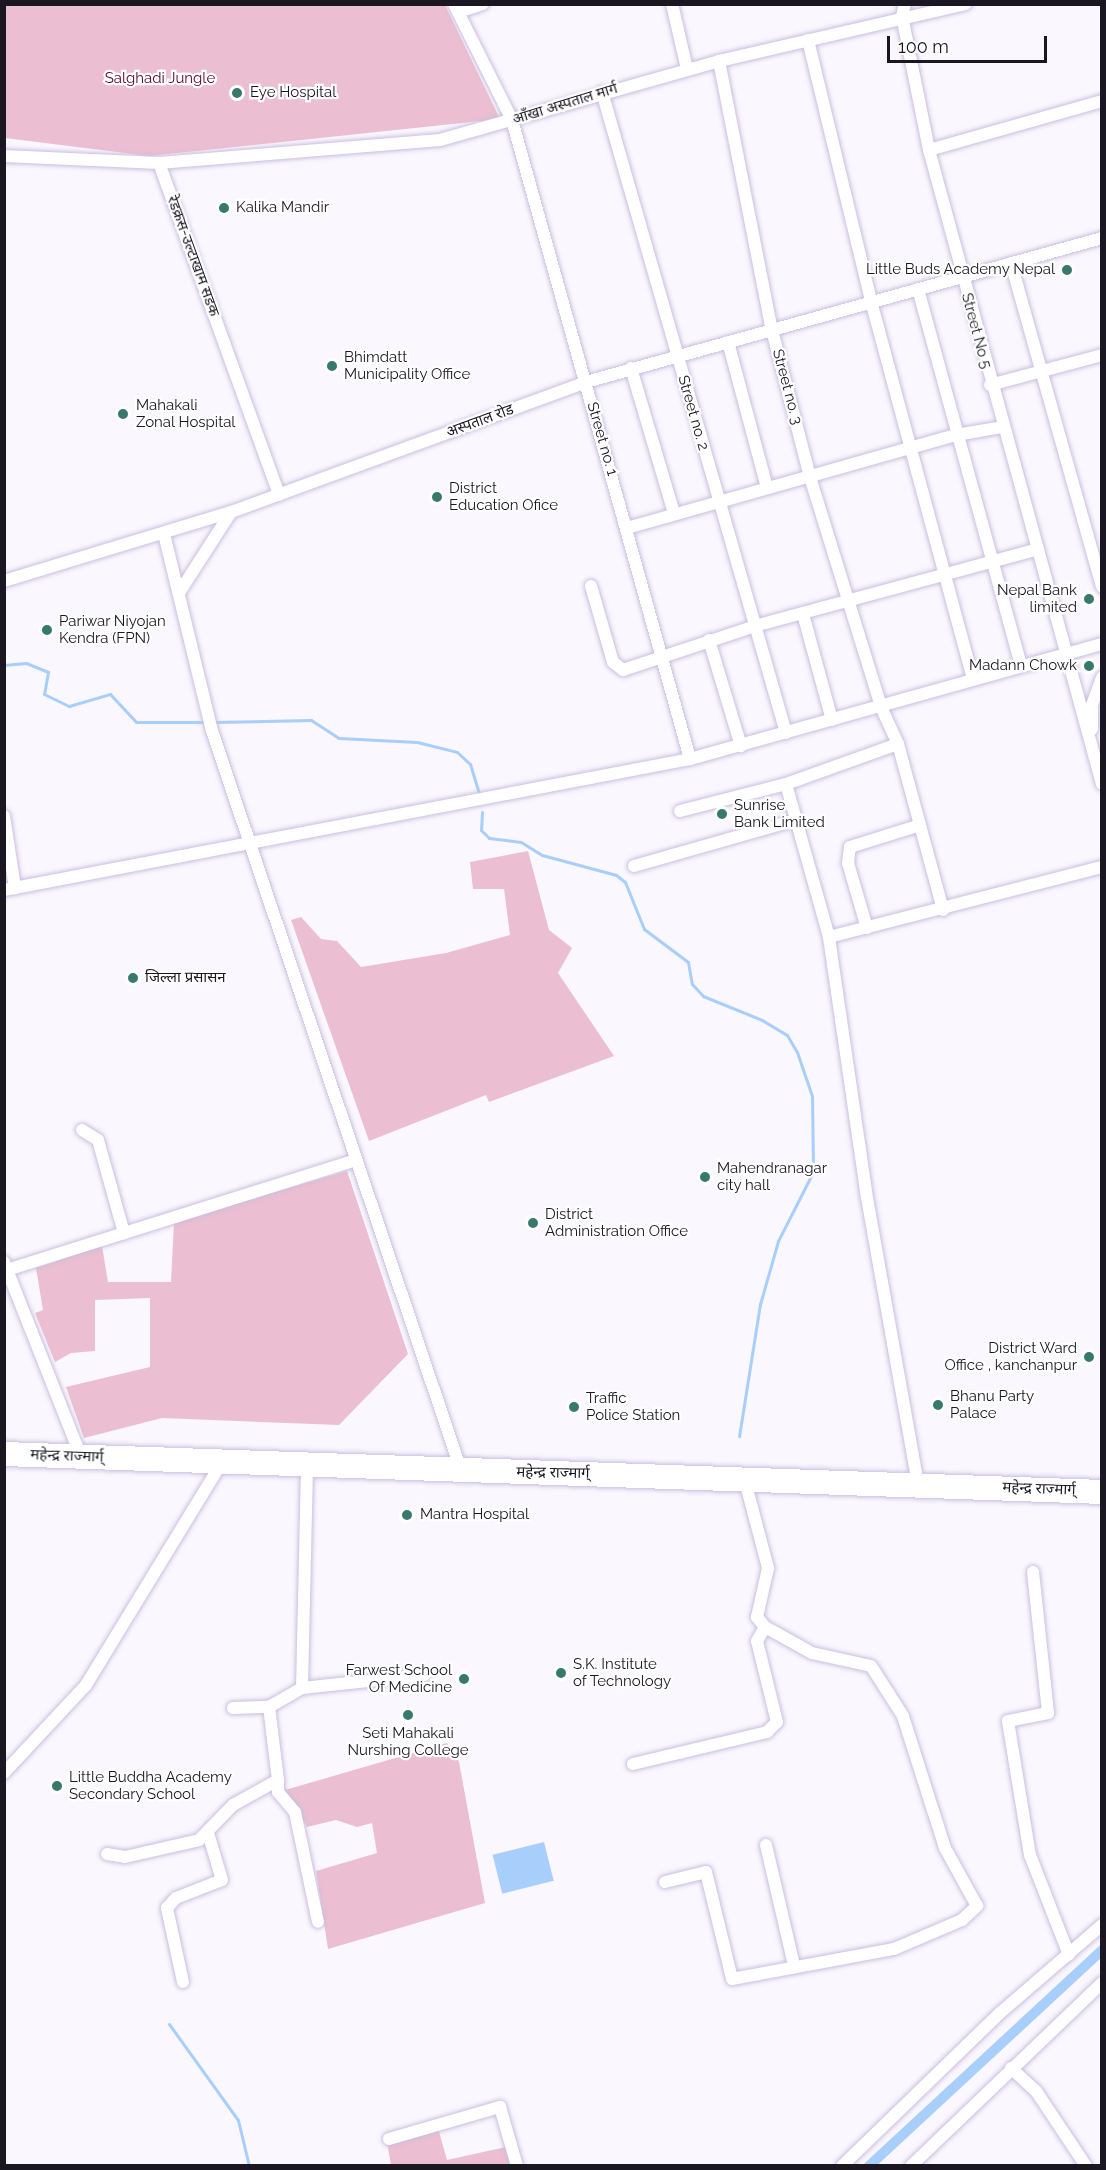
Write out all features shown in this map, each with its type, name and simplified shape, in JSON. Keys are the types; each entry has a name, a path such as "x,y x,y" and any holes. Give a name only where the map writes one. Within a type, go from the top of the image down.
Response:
{"highway":[{"name":"महेन्द्र राज्मार्ग्","path":"4,1454 461,1470 744,1476 1101,1492"}],"street":[{"path":"456,8 483,4"},
{"path":"672,4 687,69"},
{"name":"Street No 5","path":"905,4 903,20 929,150 990,385 1068,653 1093,750"},
{"name":"आँखा अस्पताल मार्ग","path":"159,163 440,140 687,69 966,4"},
{"name":"Street no. 1","path":"456,8 512,120 690,759"},
{"path":"808,40 871,301 973,678"},
{"name":"Street no. 3","path":"718,61 772,330 810,477 881,707 898,744 943,910"},
{"name":"Street no. 2","path":"602,92 786,733"},
{"path":"929,150 1101,101"},
{"path":"4,156 159,163"},
{"name":"रेडक्रस-उल्टाखाम सडक","path":"159,163 279,495"},
{"name":"अस्पताल रोड","path":"4,581 231,512 586,382 1101,238"},
{"path":"1011,263 1101,586"},
{"path":"918,289 956,435 1022,665"},
{"path":"728,342 767,488"},
{"path":"990,385 1101,355"},
{"path":"631,368 674,513"},
{"path":"627,528 718,500 912,451 956,435 1003,427"},
{"path":"179,593 231,512"},
{"path":"164,534 212,731 461,1470"},
{"path":"591,586 615,668 945,572 1038,549"},
{"path":"803,614 832,720"},
{"path":"709,640 741,746"},
{"path":"4,816 10,889 249,842 517,796 690,759 1101,644"},
{"path":"1101,678 1092,705 1093,750 1101,784"},
{"path":"680,811 786,784 898,744"},
{"path":"786,784 829,937 866,1191 918,1484"},
{"path":"634,866 796,820"},
{"path":"867,928 848,863 850,847 920,825"},
{"path":"829,937 943,910 1101,867"},
{"path":"82,1130 98,1140 124,1233"},
{"path":"81,1456 6,1266 124,1233 355,1160"},
{"path":"4,1773 86,1685 222,1462"},
{"path":"302,1688 308,1463"},
{"path":"665,1882 706,1872 732,1979 794,1965 894,1949 962,1920 977,1906 945,1848 903,1716 871,1666 812,1653 765,1628 757,1617 768,1568 744,1476"},
{"path":"1033,1572 1048,1713 1008,1721 1030,1856 1069,1955"},
{"path":"633,1764 767,1732 777,1722 757,1641 765,1628"},
{"path":"234,1708 269,1707 302,1688 424,1675"},
{"path":"269,1707 278,1792 295,1812 318,1922"},
{"path":"107,1854 146,1853 199,1840 246,1794 278,1780"},
{"path":"183,1982 167,1908 176,1898 222,1880 208,1833"},
{"path":"766,1845 794,1965"},
{"path":"842,2166 1000,2013 1101,1925"},
{"path":"911,2166 1101,1983"},
{"path":"1011,2068 1036,2091 1086,2166"},
{"path":"388,2139 500,2107 517,2166"}],"green space":[{"name":"Salghadi Jungle","path":"5,4 445,5 500,119 149,156 5,138"},
{"path":"528,851 549,930 572,948 558,973 614,1056 489,1102 486,1095 369,1141 291,920 301,917 321,939 337,941 361,967 446,953 510,935 504,889 473,889 470,862"},
{"path":"347,1171 408,1354 339,1425 162,1418 84,1438 66,1387 150,1367 150,1298 95,1300 95,1351 71,1353 55,1362 35,1313 43,1310 36,1268 102,1246 108,1282 171,1282 174,1222"},
{"path":"447,1743 459,1762 485,1903 328,1949 316,1871 377,1853 372,1823 357,1827 336,1820 307,1827 285,1790"},
{"path":"438,2128 447,2160 506,2147 510,2165 391,2165 387,2142"}],"water":[{"path":"544,1842 554,1881 502,1894 493,1855"}],"waterway":[{"path":"4,665 26,663 48,672 44,694 69,706 110,694 136,722 207,722"},
{"path":"214,722 311,720 339,738 417,742 457,752 470,764 480,796"},
{"path":"482,812 481,830 489,838 521,842 542,855 616,875 625,882 644,929 688,962 692,984 703,996 762,1020 787,1035 797,1052 812,1096 813,1172 778,1241 760,1304 739,1436"},
{"path":"869,2166 1102,1950"},
{"path":"169,2024 238,2120 249,2166"}],"place":[{"name":"Eye Hospital","path":"237,93"},
{"name":"Kalika Mandir","path":"224,208"},
{"name":"Little Buds Academy Nepal","path":"1067,270"},
{"name":"Bhimdatt Municipality Office","path":"332,366"},
{"name":"Mahakali Zonal Hospital","path":"123,414"},
{"name":"District Education Ofice","path":"437,497"},
{"name":"Nepal Bank limited","path":"1089,599"},
{"name":"Pariwar Niyojan Kendra (FPN)","path":"47,630"},
{"name":"Madann Chowk","path":"1089,666"},
{"name":"Sunrise Bank Limited","path":"722,814"},
{"name":"जिल्ला प्रसासन","path":"133,978"},
{"name":"Mahendranagar city hall","path":"705,1177"},
{"name":"District Administration Office","path":"533,1223"},
{"name":"District Ward Office , kanchanpur","path":"1089,1357"},
{"name":"Bhanu Party Palace","path":"938,1405"},
{"name":"Traffic Police Station","path":"574,1407"},
{"name":"Mantra Hospital","path":"407,1515"},
{"name":"S.K. Institute of Technology","path":"561,1673"},
{"name":"Farwest School Of Medicine","path":"464,1679"},
{"name":"Seti Mahakali Nurshing College","path":"408,1715"},
{"name":"Little Buddha Academy Secondary School","path":"57,1786"}]}
